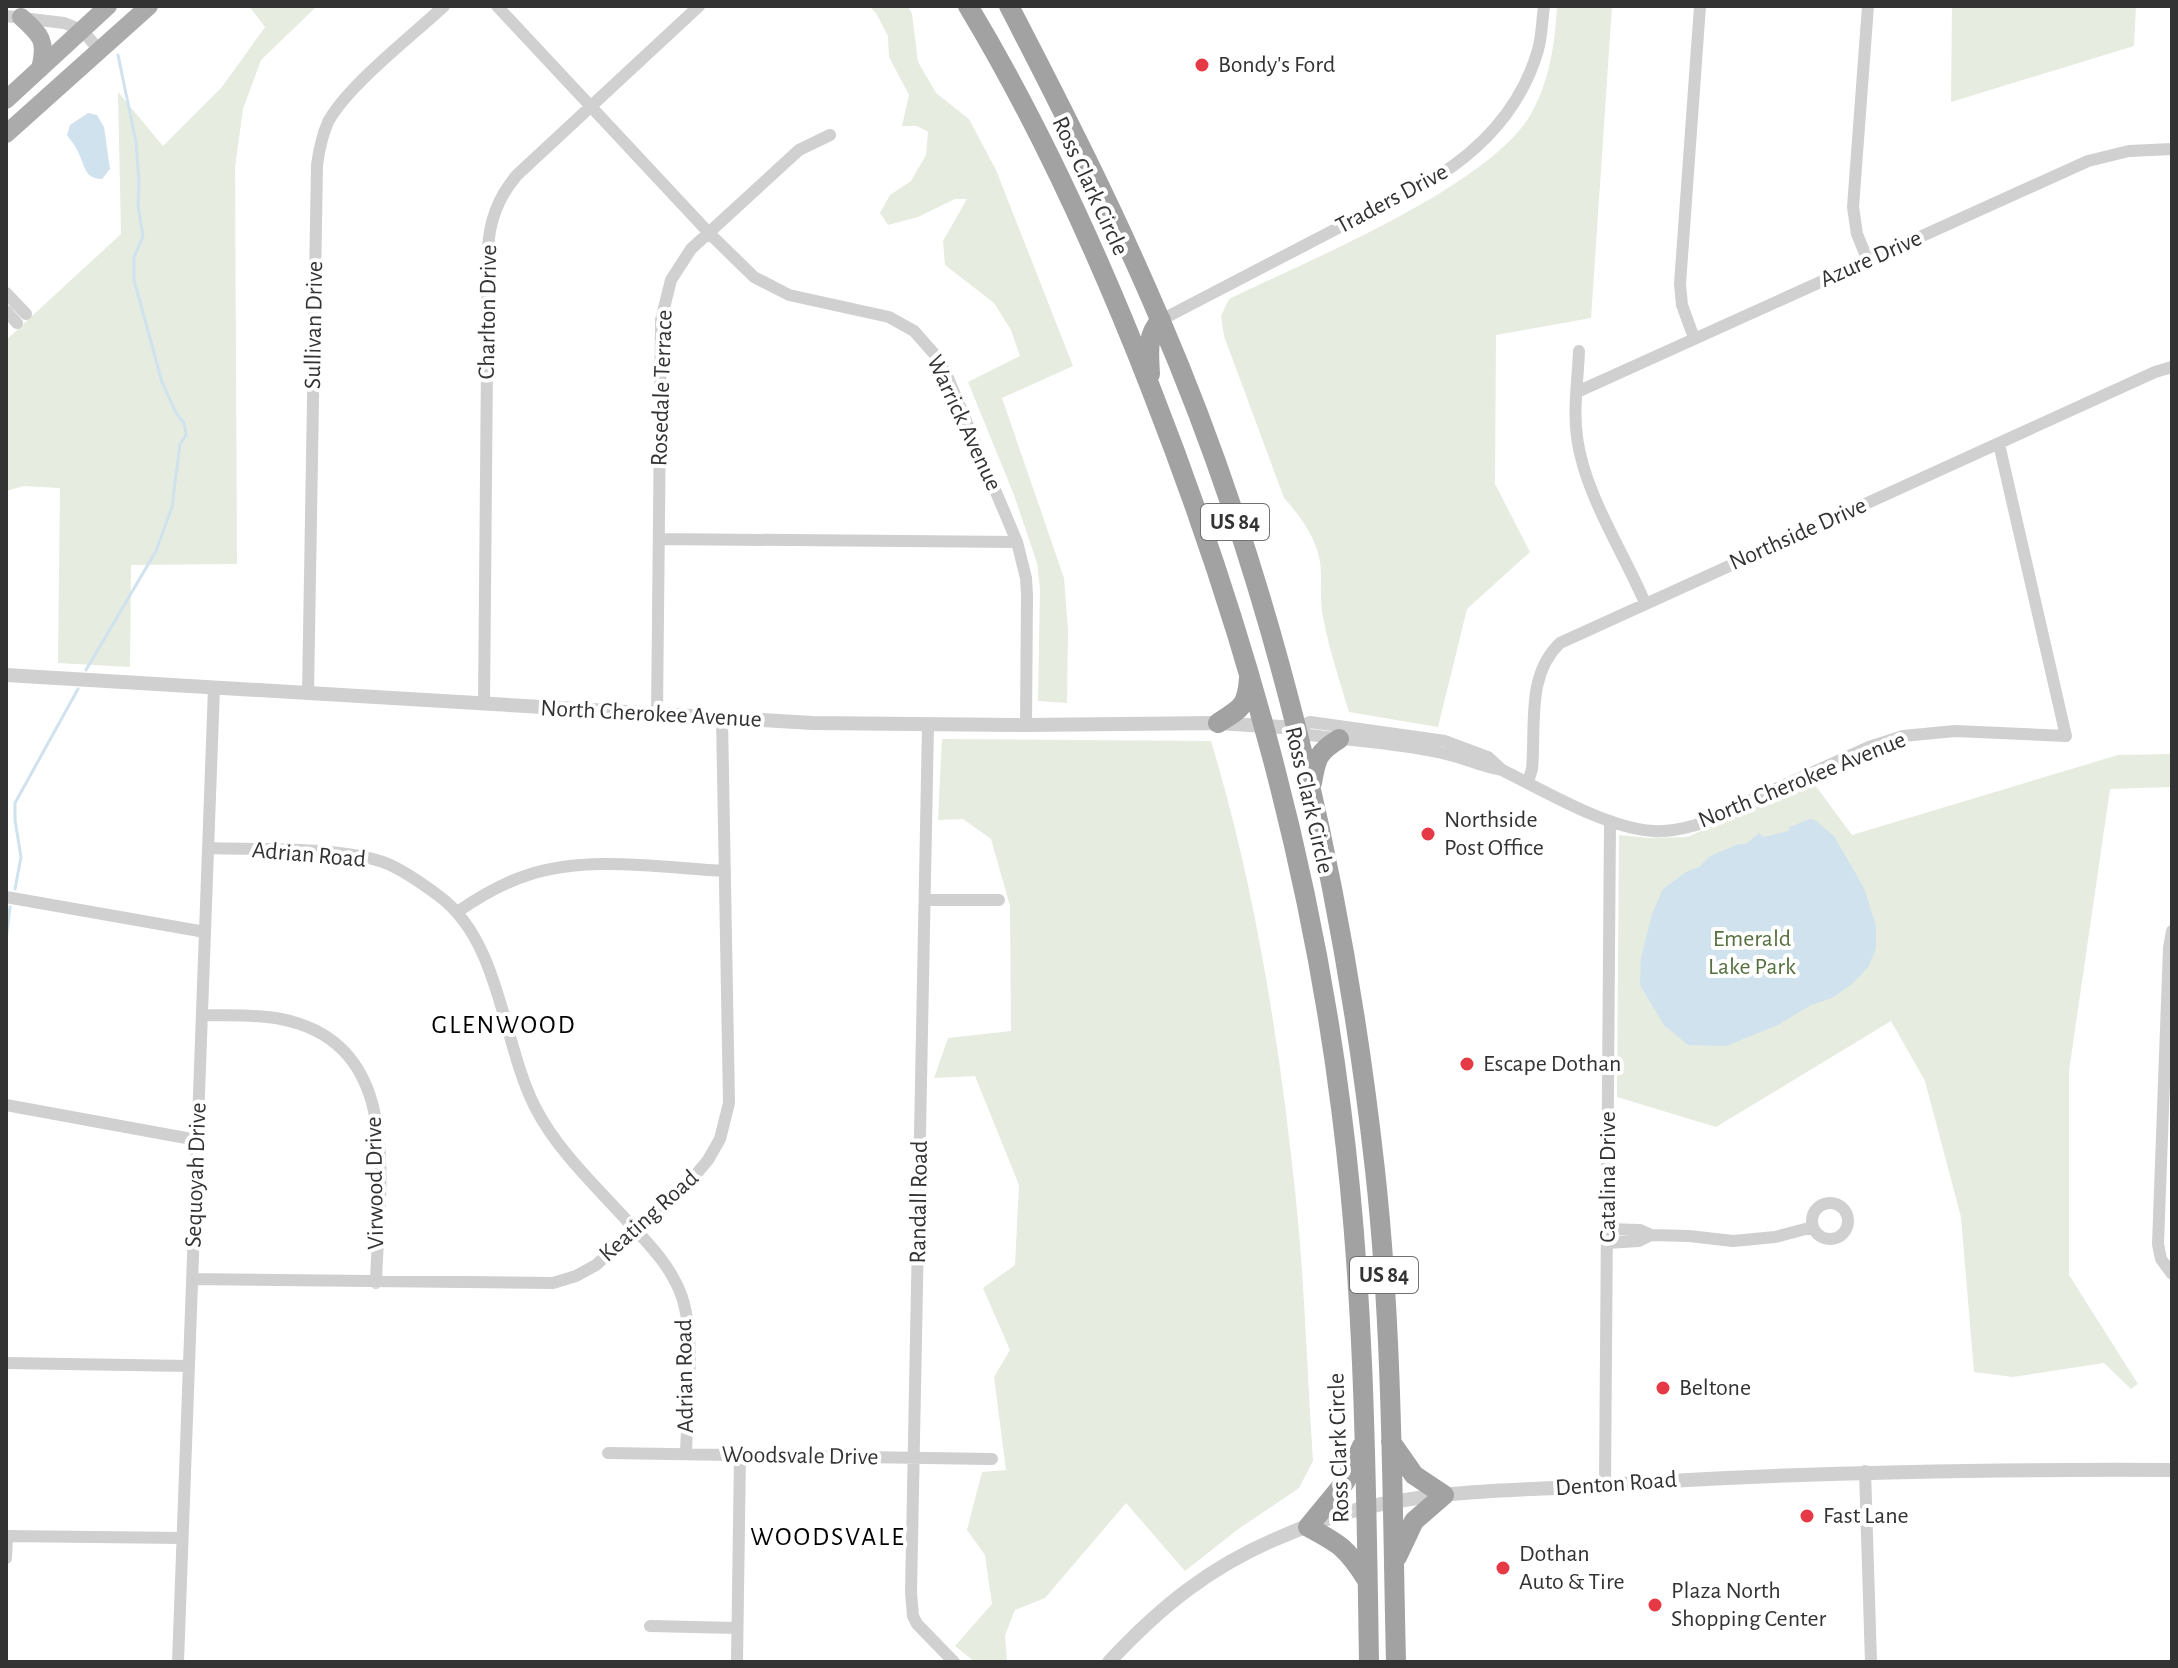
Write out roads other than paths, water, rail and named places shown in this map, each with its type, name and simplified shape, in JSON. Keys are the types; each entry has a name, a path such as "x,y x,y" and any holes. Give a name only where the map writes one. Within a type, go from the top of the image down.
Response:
{"highway":[{"name":"Ross Clark Circle","path":"968,6 1043,144 1078,216 1150,386 1211,553 1265,725 1305,897 1336,1070 1355,1243 1362,1351 1369,1662"},
{"name":"Ross Clark Circle","path":"1009,6 1109,202 1161,320 1243,543 1296,728 1344,954 1362,1066 1382,1241 1389,1365 1396,1662"},
{"path":"1043,144 1071,125"},
{"path":"1150,386 1150,337 1153,327 1161,320"},
{"path":"1211,553 1243,543"},
{"path":"1218,723 1238,711 1247,701 1250,670"},
{"path":"1310,795 1321,750 1339,739"},
{"path":"1336,1070 1362,1066"},
{"path":"1355,1243 1382,1241"},
{"path":"1362,1351 1378,1364 1389,1365"},
{"path":"1364,1438 1345,1482 1308,1527 1350,1553 1368,1582"},
{"path":"1391,1442 1414,1475 1444,1495 1414,1521 1394,1564"}],"main road":[{"path":"6,100 108,6"},
{"path":"6,134 149,6"},
{"path":"14,17 36,31 44,46 40,69"}],"street":[{"name":"Sullivan Drive","path":"308,693 317,165 320,144 328,124 350,93 444,6"},
{"name":"Warrick Avenue","path":"497,6 754,277 772,288 804,299 868,310 889,317 903,323 928,344 948,378 1017,542 1026,578 1026,725"},
{"name":"Charlton Drive","path":"484,704 488,237 495,211 510,183 699,6"},
{"name":"Traders Drive","path":"1161,320 1426,182 1466,158 1489,137 1527,81 1539,48 1544,6"},
{"path":"1694,338 1685,317 1680,284 1700,6"},
{"path":"1868,6 1853,207 1857,234 1868,261"},
{"path":"14,17 64,23 82,30 99,50"},
{"name":"Rosedale Terrace","path":"657,715 662,306 676,269 691,249 799,150 830,135"},
{"name":"Azure Drive","path":"1577,392 2088,161 2129,151 2172,149"},
{"path":"6,293 21,319 6,311"},
{"path":"1579,351 1576,435 1583,463 1645,603"},
{"name":"Northside Drive","path":"1528,782 1532,769 1536,682 1550,653 1572,635 2172,367"},
{"name":"North Cherokee Avenue","path":"6,675 722,718 928,725 1265,725 1296,728 1310,735 1441,753 1502,770 1610,821 1651,831 1680,829 1696,825 1869,747 1919,733 1955,731 2066,736 1999,444"},
{"path":"659,539 1017,542"},
{"name":"Sequoyah Drive","path":"178,1662 214,688"},
{"name":"Keating Road","path":"192,1279 553,1283 576,1276 596,1265 701,1170 720,1139 730,1090 722,718"},
{"name":"North Cherokee Avenue","path":"1296,728 1310,722 1445,741 1488,757 1502,770"},
{"name":"Randall Road","path":"928,725 913,1616 923,1632 954,1662"},
{"name":"Catalina Drive","path":"1605,1485 1610,821"},
{"name":"Adrian Road","path":"208,848 329,853 371,859 404,873 457,912 481,950 536,1109 567,1154 672,1273 685,1310 688,1334 686,1454"},
{"path":"457,912 513,880 560,867 595,865 725,871"},
{"path":"6,897 205,932"},
{"path":"925,900 999,900"},
{"path":"2172,931 2158,1244 2161,1259 2172,1274"},
{"name":"Virwood Drive","path":"202,1015 264,1017 300,1025 332,1042 359,1071 371,1096 379,1125 376,1283"},
{"path":"6,1105 197,1140"},
{"path":"1607,1229 1733,1241 1775,1237 1813,1227"},
{"path":"1607,1243 1639,1241 1651,1235"},
{"path":"6,1363 189,1366"},
{"name":"Woodsvale Drive","path":"608,1453 992,1459"},
{"path":"737,1662 740,1455"},
{"name":"Denton Road","path":"1109,1662 1185,1590 1255,1548 1308,1527 1392,1502 1444,1495 1865,1471 2172,1470"},
{"path":"1865,1471 1871,1662"},
{"path":"6,1558 6,1536 182,1538"},
{"path":"650,1626 737,1628"}],"water":[{"path":"88,113 97,115 104,127 110,169 102,179 88,174 67,135 70,125"},
{"path":"1810,819 1834,836 1864,888 1876,926 1876,948 1869,966 1852,984 1832,998 1811,1005 1778,1025 1726,1046 1688,1045 1664,1025 1640,985 1641,958 1652,914 1663,889 1686,872 1699,867 1710,856 1746,844 1759,833 1764,837 1788,831 1790,827"}],"waterway":[{"path":"86,670 156,551 172,507 180,444 186,435 184,423 162,382 134,280 134,257 143,236 138,205 136,142 118,55"},
{"path":"15,889 21,857 15,803 78,689"},
{"path":"6,940 10,907"}],"place":[{"name":"Bondy's Ford","path":"1202,65"},
{"name":"Northside Post Office","path":"1428,834"},
{"name":"Escape Dothan","path":"1467,1064"},
{"name":"Beltone","path":"1663,1388"},
{"name":"Fast Lane","path":"1807,1516"},
{"name":"Dothan Auto & Tire","path":"1503,1568"},
{"name":"Plaza North Shopping Center","path":"1655,1605"}],"district":[{"name":"GLENWOOD","path":"504,1025"},
{"name":"WOODSVALE","path":"828,1537"}],"park label":[{"name":"Emerald Lake Park","path":"1752,953"}]}
